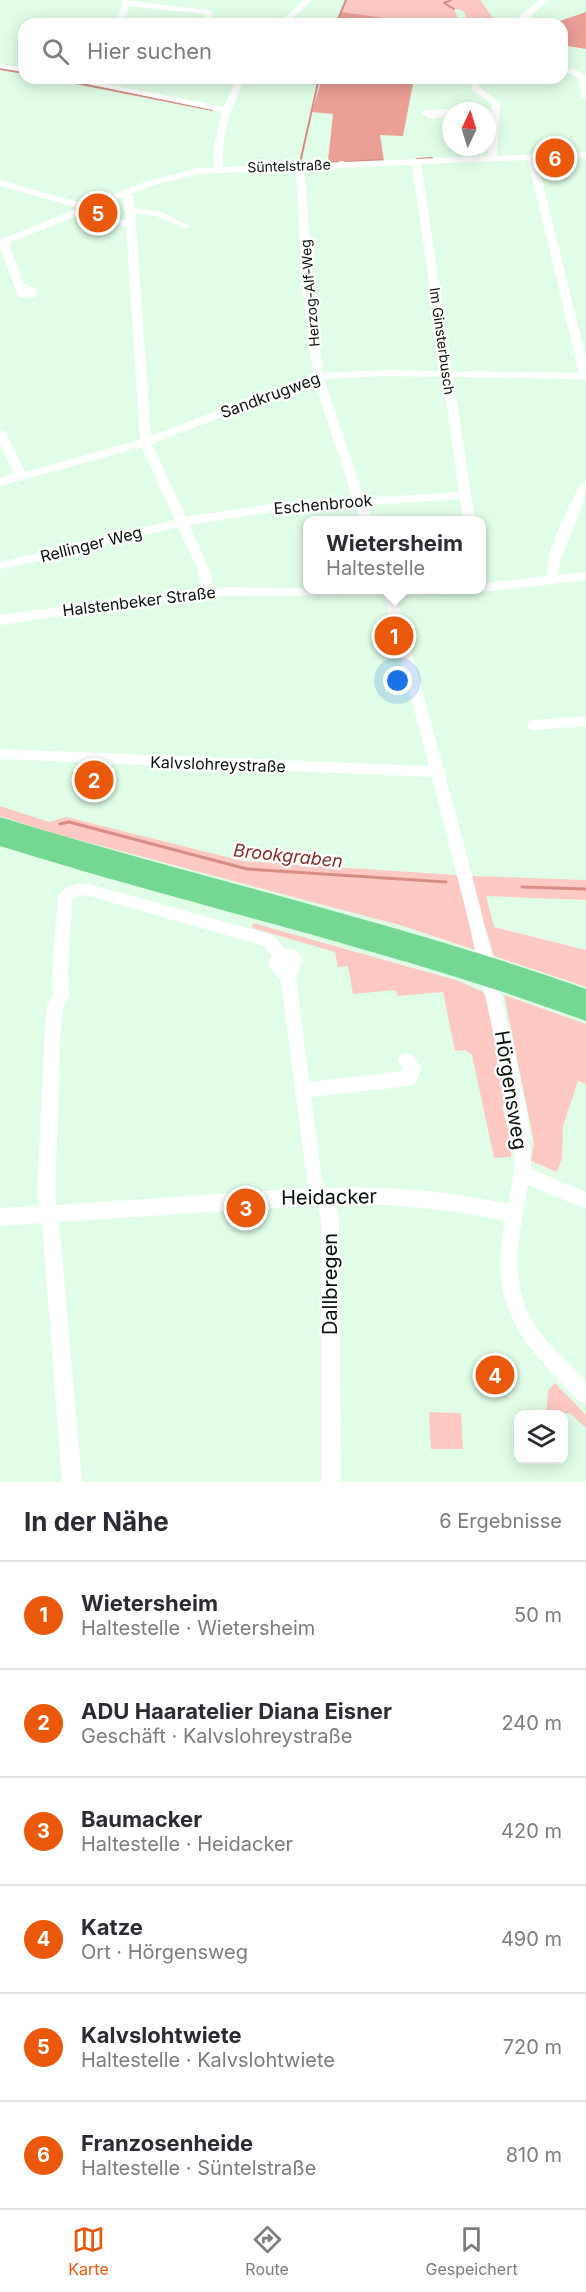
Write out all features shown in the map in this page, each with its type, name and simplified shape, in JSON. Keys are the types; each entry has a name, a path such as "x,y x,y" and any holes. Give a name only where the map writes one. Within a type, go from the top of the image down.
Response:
{"highway":[{"path":"0,825 138,866 430,946 586,998"},
{"path":"0,838 132,878 424,958 586,1012"}],"street":[{"path":"288,18 308,0"},
{"path":"527,14 545,0"},
{"path":"122,18 127,1 208,12 209,18"},
{"path":"0,66 18,69"},
{"path":"568,71 583,78 586,97"},
{"path":"110,84 226,110"},
{"path":"219,169 217,147 227,118 226,110 238,84"},
{"path":"475,84 475,88 495,102"},
{"path":"422,113 442,112"},
{"name":"Süntelstraße","path":"19,285 2,242 174,176 219,169 586,155"},
{"path":"532,157 586,377"},
{"name":"Im Ginsterbusch","path":"416,162 468,516"},
{"name":"Herzog-Alf-Weg","path":"300,166 308,294 318,375 365,516"},
{"path":"0,183 87,209 112,223 131,223"},
{"path":"125,194 129,197 146,442 204,572 208,591"},
{"path":"130,210 158,214 185,226"},
{"name":"Sandkrugweg","path":"0,482 146,442 318,375 586,377"},
{"path":"0,434 21,476"},
{"path":"553,580 551,570 586,485"},
{"name":"Eschenbrook","path":"182,522 272,508 465,495"},
{"name":"Rellinger Weg","path":"0,566 182,522"},
{"path":"486,587 586,576"},
{"name":"Halstenbeker Straße","path":"0,620 208,591 303,590"},
{"name":"Hörgensweg","path":"391,594 495,996 523,1143 522,1174 513,1214 508,1275 517,1312 540,1348 586,1394"},
{"path":"534,725 586,722"},
{"name":"Kalvslohreystraße","path":"0,754 436,772"},
{"name":"Dallbregen","path":"49,1213 46,1195 53,1027 55,1006 61,996 64,902 72,891 89,890 269,941 281,955 276,960 276,965 288,978 314,1182 329,1208 331,1482"},
{"path":"303,1090 409,1078 414,1069 406,1060"},
{"path":"522,1174 586,1201"},
{"name":"Heidacker","path":"0,1217 360,1194 434,1199 489,1207 513,1214"},
{"path":"49,1213 53,1238 72,1482"}],"shaded area":[{"path":"345,0 480,0 493,18 465,18 463,11 453,8 458,18 386,18 341,12"},
{"path":"341,12 386,18 339,18"},
{"path":"586,12 586,49 568,46 568,18"},
{"path":"320,84 413,84 403,136 380,135 384,161 328,161 333,114 312,112"},
{"path":"0,806 49,822 66,817 243,861 472,876 586,880 586,900 486,896 494,927 586,950 586,987 494,956 485,927 470,928 475,950 403,926 53,833 0,816"},
{"path":"253,923 459,981 483,992 489,1003 510,1105 502,1106 512,1145 511,1157 494,1158 472,1055 465,1050 455,1051 443,992 398,996 395,990 353,994 348,966 338,967 335,952 252,928"},
{"path":"504,995 586,1024 586,1084 578,1081 563,1126 562,1158 557,1172 531,1161 534,1142"},
{"path":"555,1383 586,1415 586,1428 568,1413 568,1410 546,1410 548,1391"},
{"path":"429,1412 461,1413 463,1449 431,1449"}],"waterway":[{"path":"338,18 346,0"},
{"path":"451,0 444,3 454,9"},
{"path":"0,69 18,72"},
{"path":"81,84 212,110"},
{"path":"300,163 318,84"},
{"path":"417,159 432,158"},
{"path":"345,162 382,160"},
{"path":"306,163 338,162"},
{"name":"Brookgraben","path":"60,824 69,822 247,869 446,882"},
{"name":"Brookgraben","path":"522,887 586,889"}],"place":[{"name":"Franzosenheide","path":"555,158"},
{"name":"Kalvslohtwiete","path":"98,213"},
{"name":"Wietersheim","path":"394,636"},
{"name":"ADU Haaratelier Diana Eisner","path":"94,780"},
{"name":"Baumacker","path":"246,1208"},
{"name":"Katze","path":"495,1375"}]}
